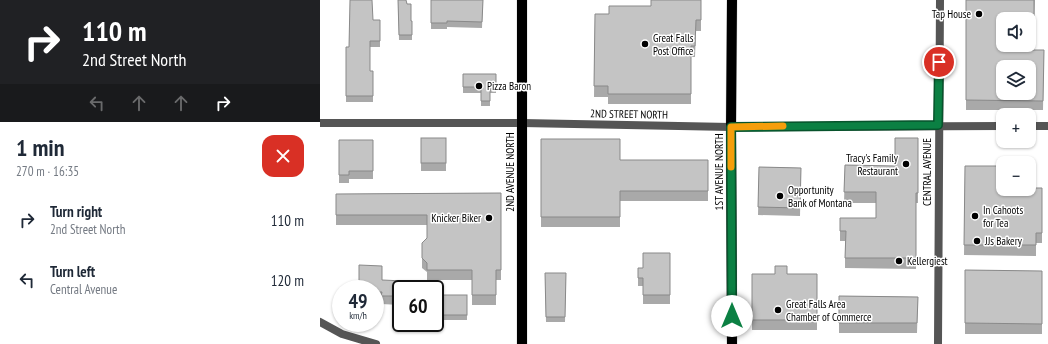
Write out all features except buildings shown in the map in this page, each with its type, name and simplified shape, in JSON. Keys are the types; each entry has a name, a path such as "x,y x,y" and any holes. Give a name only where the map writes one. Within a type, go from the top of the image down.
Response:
{"main road":[{"name":"2ND AVENUE NORTH","path":"522,0 522,344"},
{"name":"1ST AVENUE NORTH","path":"732,0 732,344"}],"street":[{"name":"CENTRAL AVENUE","path":"938,344 938,125 940,0"},
{"name":"2ND STREET NORTH","path":"320,124 522,123 731,127 996,126"},
{"path":"1036,126 1048,126"},
{"path":"320,322 342,334 376,344"}],"slow traffic":[{"path":"731,167 731,127 783,126"}],"place":[{"name":"Tap House","path":"979,14"},
{"name":"Great Falls Post Office","path":"645,44"},
{"name":"Pizza Baron","path":"479,86"},
{"name":"Tracy's Family Restaurant","path":"906,164"},
{"name":"Opportunity Bank of Montana","path":"780,196"},
{"name":"In Cahoots for Tea","path":"975,216"},
{"name":"Knicker Biker","path":"489,218"},
{"name":"JJs Bakery","path":"977,241"},
{"name":"Kellergiest","path":"899,261"},
{"name":"Great Falls Area Chamber of Commerce","path":"778,310"}],"route":[{"path":"732,316 731,127 938,125 939,62"}]}
